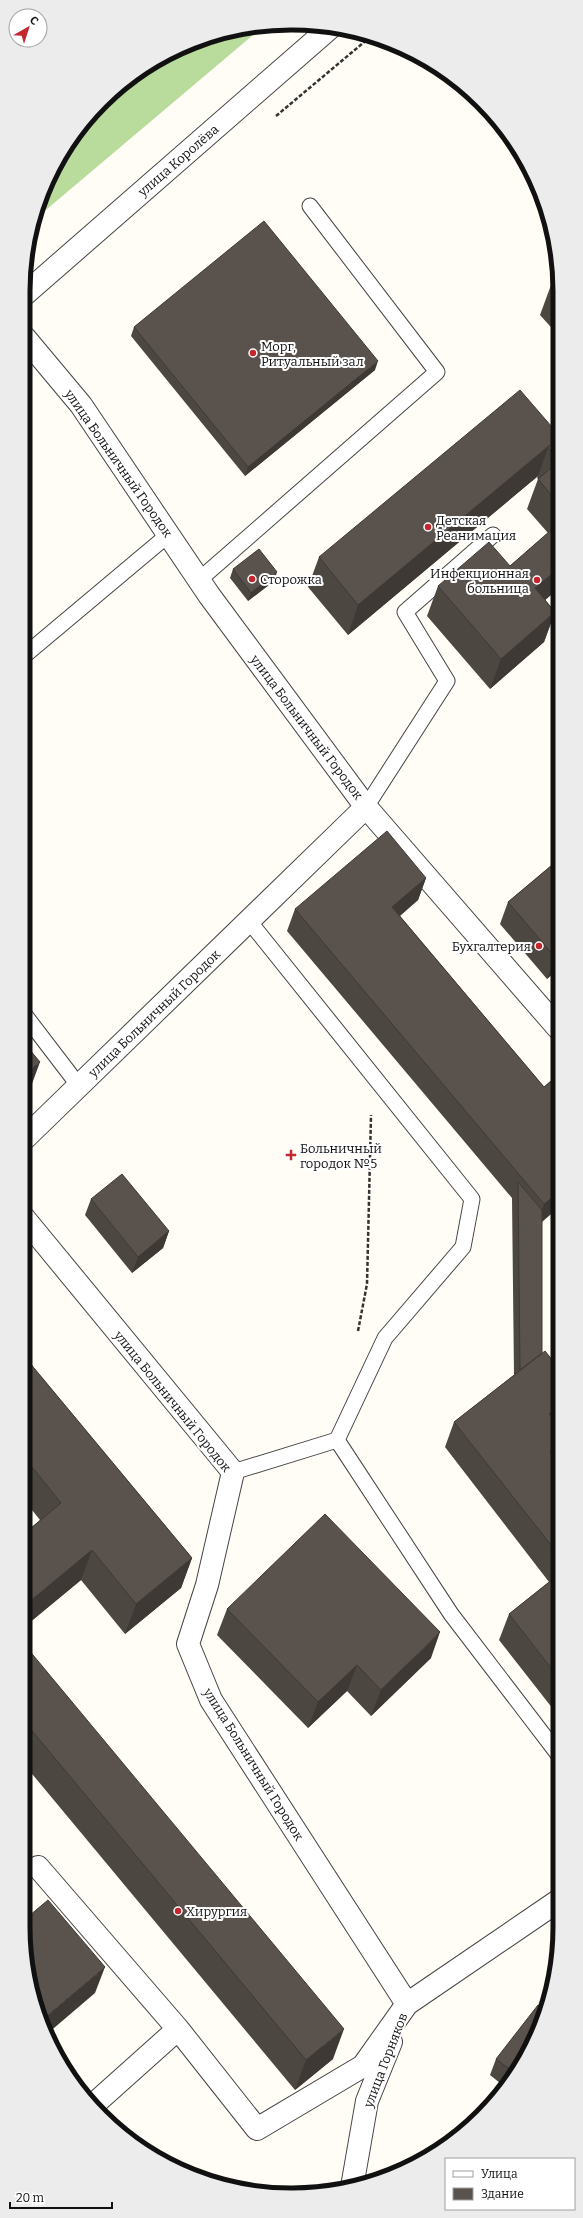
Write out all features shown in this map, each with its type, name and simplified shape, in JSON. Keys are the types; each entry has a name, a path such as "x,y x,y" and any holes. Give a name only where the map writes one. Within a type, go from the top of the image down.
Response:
{"street":[{"name":"улица Королёва","path":"30,290 325,32"},
{"name":"улица Больничный Городок","path":"30,344 81,405 198,580 366,807 30,1133"},
{"path":"366,807 553,1022"},
{"name":"улица Больничный Городок","path":"30,1225 233,1472 207,1585 188,1644 211,1700 407,2004"},
{"path":"38,1867 178,2029 257,2129 363,2066 407,2004 553,1904"},
{"name":"улица Горняков","path":"353,2180 367,2101 407,2004"},
{"path":"97,2101 178,2029"}],"lane":[{"path":"198,580 437,372 310,206"},
{"path":"30,651 168,535"},
{"path":"366,807 447,681 405,612 493,535"},
{"path":"233,1472 337,1440 385,1338 463,1247 472,1199 249,921"},
{"path":"30,1022 79,1086"},
{"path":"337,1440 451,1614 553,1747"}],"path":[{"path":"357,1338 367,1284 372,1074"}],"green space":[{"path":"257,32 42,213 57,176 74,146 95,119 132,84 161,65 191,50 224,39"}],"building":[{"name":"Морг, Ритуальный зал","path":"264,221 378,361 248,467 134,327"},
{"name":"Детская Реанимация","path":"520,390 553,428 553,453 548,448 550,445 358,605 319,557"},
{"path":"553,466 553,497 538,479"},
{"path":"553,528 553,573 535,588 553,610 553,614 501,659 438,586 489,542 510,566"},
{"name":"Сторожка","path":"259,549 277,572 251,593 233,569"},
{"path":"387,831 426,878 392,907 544,1087 553,1079 553,1197 544,1204 295,909"},
{"path":"553,864 553,955 508,902"},
{"path":"30,1050 40,1062 30,1070"},
{"path":"122,1174 169,1231 138,1257 91,1199"},
{"path":"518,1182 542,1210 542,1353 520,1370"},
{"path":"545,1351 553,1361 553,1411 549,1414 553,1419 553,1450 550,1452 553,1456 553,1548 454,1422"},
{"path":"30,1363 192,1558 136,1604 92,1550 30,1601 30,1529 61,1503 30,1464"},
{"path":"325,1514 440,1632 381,1690 357,1665 318,1702 227,1609"},
{"path":"553,1579 553,1671 509,1614"},
{"path":"30,1651 344,2029 306,2060 30,1728"},
{"path":"48,1900 105,1967 46,2017 39,1994 32,1961 30,1915"},
{"path":"538,2005 540,2007 533,2027 510,2070 496,2059"}],"place":[{"name":"Морг, Ритуальный зал","path":"253,353"},
{"name":"Детская Реанимация","path":"428,527"},
{"name":"Сторожка","path":"252,579"},
{"name":"Инфекционная больница","path":"537,580"},
{"name":"Бухгалтерия","path":"539,946"},
{"name":"Больничный городок №5","path":"291,1155"},
{"name":"Хирургия","path":"178,1911"}]}
